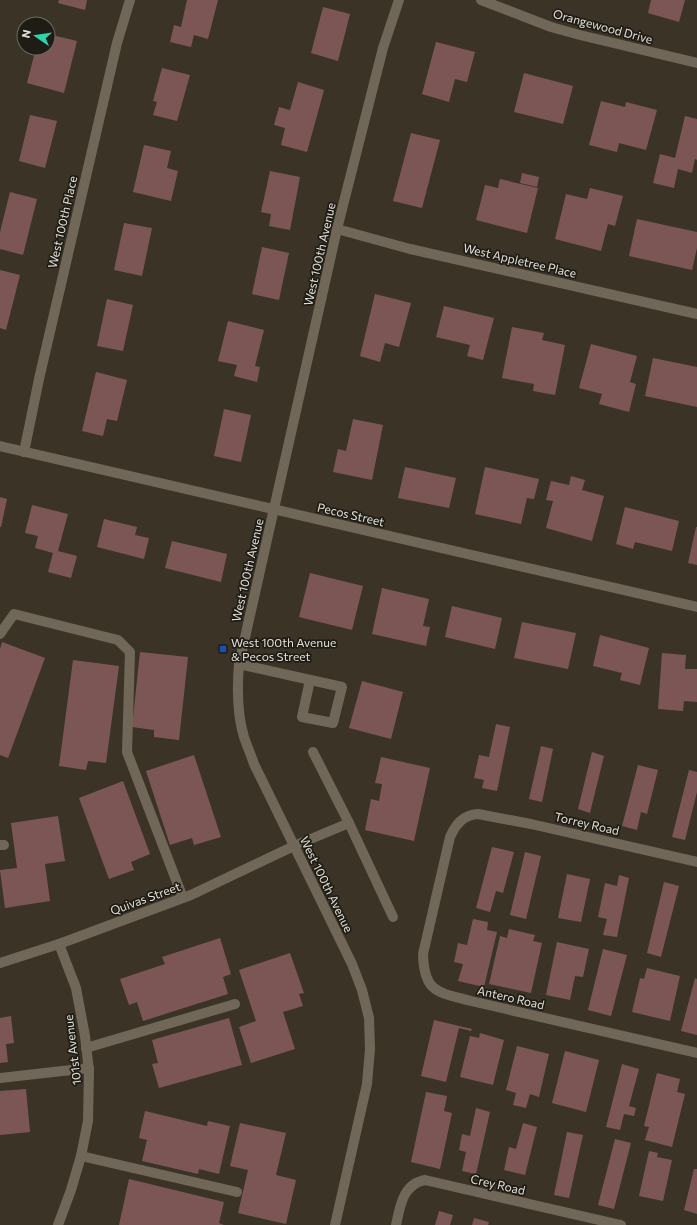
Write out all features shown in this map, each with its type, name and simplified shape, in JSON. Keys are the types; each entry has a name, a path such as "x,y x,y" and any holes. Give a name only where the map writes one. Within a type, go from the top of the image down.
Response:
{"street":[{"name":"West 100th Place","path":"24,452 39,379 117,43 130,0"},
{"name":"West 100th Avenue","path":"335,1225 367,1084 370,1049 369,1018 362,990 352,964 254,764 244,737 239,712 237,687 238,664 337,229 383,48 400,0"},
{"name":"Orangewood Drive","path":"481,0 551,27 580,36 697,63"},
{"name":"West Appletree Place","path":"337,229 410,249 697,314"},
{"name":"Pecos Street","path":"0,446 697,607"},
{"path":"0,634 14,614 118,640 130,652 127,752 183,898"},
{"path":"238,664 342,687 333,723 302,717 310,680"},
{"path":"313,752 349,823 393,917"},
{"name":"Torrey Road","path":"470,814 478,814 531,824 697,862"},
{"name":"Antero Road","path":"470,814 460,820 450,837 423,954 423,966 426,978 432,987 440,992 470,1001 697,1053"},
{"name":"Quivas Street","path":"0,963 59,944 183,898 294,846 349,823"},
{"name":"101st Avenue","path":"58,1225 71,1190 81,1156 88,1121 89,1068 76,988 59,944"},
{"path":"86,1048 235,1004"},
{"path":"0,1078 89,1068"},
{"path":"81,1156 237,1192"},
{"name":"Crey Road","path":"396,1225 406,1193 411,1186 425,1180 621,1225"}],"building":[{"path":"59,0 87,0 85,10 58,3"},
{"path":"187,0 218,0 208,39 194,35 191,47 170,42 174,25 181,27"},
{"path":"651,0 685,0 679,22 648,13"},
{"path":"323,7 350,14 338,61 311,53"},
{"path":"56,36 77,41 64,93 27,83 34,56 56,56"},
{"path":"436,42 475,52 467,82 455,79 449,102 422,94"},
{"path":"162,68 190,75 177,121 153,115 157,102 153,101"},
{"path":"524,73 573,86 563,124 514,112"},
{"path":"298,82 324,90 307,152 281,145 285,128 274,125 279,107 290,110"},
{"path":"601,101 625,107 626,102 657,110 646,150 619,143 617,152 589,145"},
{"path":"30,115 57,121 45,168 19,161"},
{"path":"685,116 697,119 697,160 695,159 692,173 678,169 674,188 653,183 660,154 675,158"},
{"path":"411,133 440,140 422,208 393,201"},
{"path":"144,145 171,151 167,168 178,171 171,201 133,192"},
{"path":"270,171 300,177 290,230 269,226 271,214 261,212"},
{"path":"522,173 539,177 537,187 520,183"},
{"path":"500,179 538,188 527,233 476,220 485,185 498,188"},
{"path":"590,188 623,196 615,226 608,224 601,251 555,239 566,194 587,199"},
{"path":"10,192 37,199 23,255 0,249 0,232"},
{"path":"637,219 697,232 697,248 692,270 629,256"},
{"path":"124,223 152,228 142,276 114,270"},
{"path":"262,247 289,253 279,300 252,294"},
{"path":"0,270 20,275 6,330 0,328"},
{"path":"375,294 411,303 399,347 385,343 380,362 360,356"},
{"path":"107,299 133,305 123,351 97,346"},
{"path":"444,306 494,318 483,360 467,356 470,345 436,337"},
{"path":"228,321 264,330 255,366 260,367 257,382 234,376 237,365 218,361"},
{"path":"512,327 544,333 542,340 565,345 555,395 533,391 534,384 502,378"},
{"path":"591,344 637,356 630,382 636,384 629,412 599,404 602,394 579,388"},
{"path":"653,358 697,367 697,407 645,396"},
{"path":"96,372 127,380 117,421 107,419 103,436 82,431"},
{"path":"224,409 251,415 241,462 214,456"},
{"path":"353,419 383,425 372,480 333,472 338,449 346,451"},
{"path":"405,467 456,478 449,508 398,498"},
{"path":"485,467 539,479 534,499 527,498 521,524 475,514"},
{"path":"571,476 585,480 582,490 604,496 592,541 546,528 553,501 546,500 551,481 569,485"},
{"path":"0,497 7,499 1,527 0,527"},
{"path":"32,505 68,514 58,551 77,556 71,578 48,572 53,553 35,548 38,536 25,533"},
{"path":"625,507 679,521 672,551 635,542 633,549 616,544"},
{"path":"104,519 137,527 135,535 149,538 144,559 97,547"},
{"path":"697,527 697,565 688,563"},
{"path":"172,541 227,554 221,582 165,568"},
{"path":"310,573 363,586 352,630 299,617"},
{"path":"382,588 429,599 423,626 430,627 426,646 372,634"},
{"path":"452,606 502,618 495,649 445,637"},
{"path":"522,622 576,633 568,669 514,658"},
{"path":"600,635 649,648 640,685 620,680 622,673 593,666"},
{"path":"2,642 45,658 8,758 0,755 0,649"},
{"path":"140,652 188,657 179,740 154,737 154,730 132,727"},
{"path":"662,653 686,655 685,669 697,669 697,702 684,701 683,711 658,709"},
{"path":"73,660 119,666 106,763 88,761 86,770 59,766"},
{"path":"362,681 403,692 391,739 349,728"},
{"path":"496,724 510,727 497,791 482,788 484,780 474,778 479,755 489,757"},
{"path":"541,746 553,749 542,802 529,799"},
{"path":"592,752 604,756 590,813 578,809"},
{"path":"194,755 221,837 194,845 192,838 170,845 146,771"},
{"path":"381,757 430,768 414,841 365,830 371,799 379,801 382,784 375,783"},
{"path":"638,765 658,770 647,814 641,812 637,830 622,826"},
{"path":"689,770 697,772 697,792 685,840 672,837"},
{"path":"123,781 150,854 131,862 134,870 109,879 79,798"},
{"path":"58,816 65,861 45,864 50,901 5,908 0,870 17,868 11,823"},
{"path":"492,847 514,852 503,893 496,891 490,912 476,908"},
{"path":"525,852 541,856 526,919 510,915"},
{"path":"567,874 590,879 581,922 558,918"},
{"path":"619,875 629,878 617,937 603,935 607,919 598,917 605,883 617,886"},
{"path":"664,882 679,886 661,957 647,953"},
{"path":"473,919 488,922 487,930 497,932 484,987 458,981 463,964 454,962 458,943 467,945"},
{"path":"509,929 535,935 533,941 542,943 531,993 489,984 500,936 507,938"},
{"path":"220,938 231,974 223,977 228,994 143,1021 137,1002 129,1005 120,979 165,964 162,957"},
{"path":"557,942 589,949 583,977 575,976 570,1000 546,995"},
{"path":"603,949 627,955 611,1016 588,1010"},
{"path":"290,953 304,993 299,994 303,1006 283,1012 295,1049 251,1063 239,1027 256,1021 239,970"},
{"path":"647,968 680,976 670,1021 632,1012 640,978 644,979"},
{"path":"695,978 697,979 697,1035 681,1031"},
{"path":"11,1016 14,1043 6,1044 8,1062 0,1063 0,1018"},
{"path":"229,1018 242,1065 159,1088 152,1064 158,1063 152,1040"},
{"path":"434,1020 472,1029 471,1031 459,1028 446,1082 421,1076"},
{"path":"480,1033 504,1040 493,1085 460,1077 470,1036 479,1038"},
{"path":"517,1046 549,1054 539,1097 530,1094 526,1108 513,1105 516,1093 506,1090"},
{"path":"565,1051 599,1060 586,1112 552,1103"},
{"path":"622,1064 639,1069 629,1106 636,1108 634,1116 624,1114 620,1130 606,1127"},
{"path":"657,1073 680,1079 677,1092 685,1094 672,1147 645,1140 649,1127 644,1126"},
{"path":"26,1089 30,1132 0,1135 0,1091"},
{"path":"426,1092 447,1096 444,1111 452,1113 440,1169 411,1162"},
{"path":"476,1108 490,1112 476,1174 462,1171 466,1152 459,1150 462,1134 470,1136"},
{"path":"145,1111 207,1126 208,1121 230,1126 219,1174 199,1169 198,1174 142,1161 147,1140 139,1138"},
{"path":"240,1123 286,1133 276,1175 296,1180 286,1224 238,1213 248,1170 230,1166"},
{"path":"523,1123 537,1127 525,1175 504,1170 509,1147 516,1149"},
{"path":"567,1132 583,1135 569,1198 554,1195"},
{"path":"615,1139 631,1143 614,1209 598,1205"},
{"path":"649,1151 658,1153 657,1157 672,1160 663,1201 639,1196"},
{"path":"694,1169 697,1169 697,1214 684,1210"},
{"path":"129,1179 224,1202 219,1223 224,1225 119,1225"},
{"path":"439,1211 453,1215 450,1225 435,1225"},
{"path":"474,1218 489,1222 488,1225 472,1225"}],"place":[{"name":"West 100th Avenue & Pecos Street","path":"223,649"}]}
